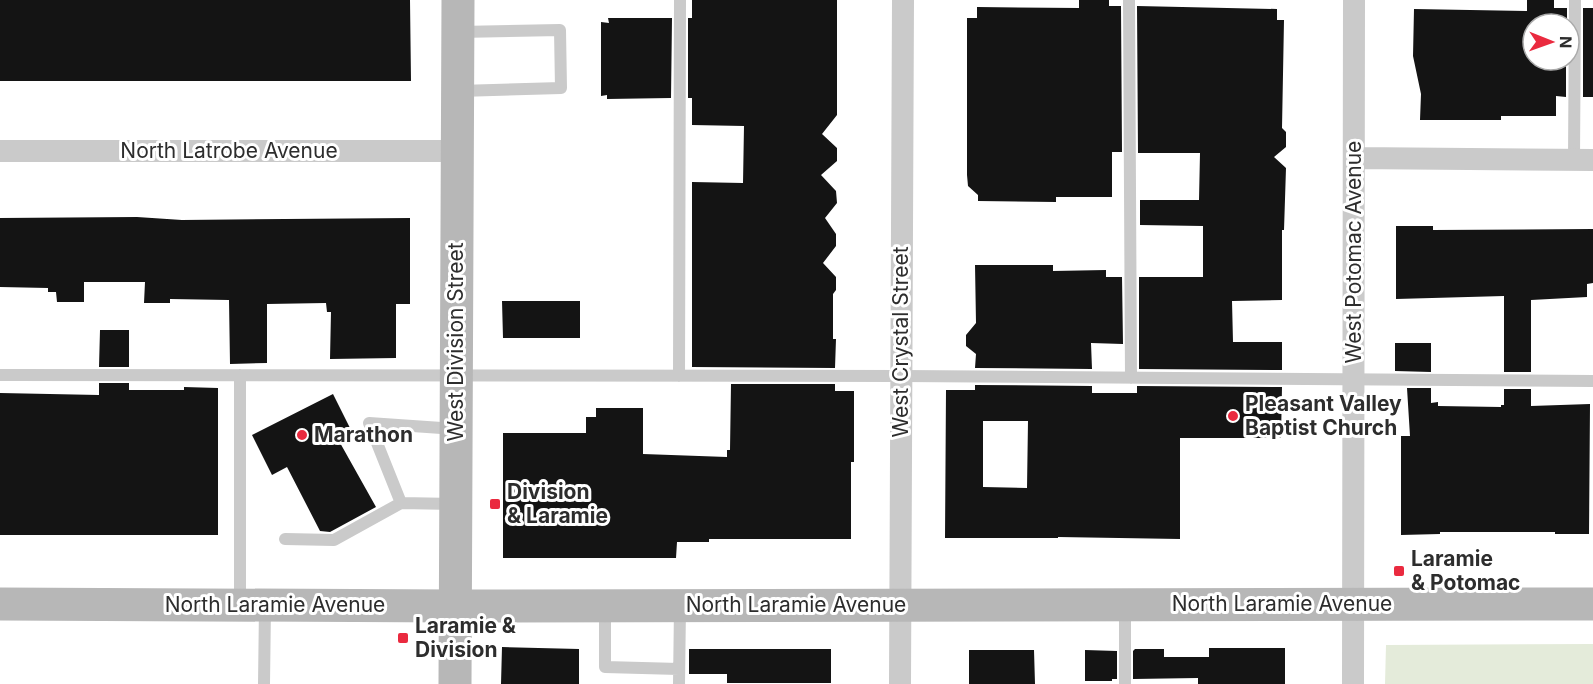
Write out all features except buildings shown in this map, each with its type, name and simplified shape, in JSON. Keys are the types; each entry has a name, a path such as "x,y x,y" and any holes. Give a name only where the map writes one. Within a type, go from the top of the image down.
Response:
{"street":[{"name":"West Division Street","path":"455,684 458,0"},
{"name":"West Crystal Street","path":"900,684 903,0"},
{"name":"West Potomac Avenue","path":"1353,684 1354,0"},
{"name":"North Latrobe Avenue","path":"0,151 458,151"},
{"path":"1354,158 1583,159"},
{"name":"North Laramie Avenue","path":"0,604 455,606 1593,604"}],"lane":[{"path":"679,376 680,0"},
{"path":"1129,0 1131,378"},
{"path":"1575,0 1583,159"},
{"path":"458,32 560,30 561,88 458,91"},
{"path":"0,375 901,376 1593,381"},
{"path":"240,375 252,604 264,684"},
{"path":"401,503 369,423 456,429"},
{"path":"285,539 334,540 401,503 455,504"},
{"path":"1125,604 1125,684"},
{"path":"605,605 605,667 680,669"},
{"path":"680,605 680,684"}],"green space":[{"path":"1593,644 1593,684 1385,684 1386,645"}],"place":[{"name":"Pleasant Valley Baptist Church","path":"1233,416"},
{"name":"Marathon","path":"302,435"},
{"name":"Division & Laramie","path":"495,504"},
{"name":"Laramie & Potomac","path":"1399,571"},
{"name":"Laramie & Division","path":"403,638"}]}
